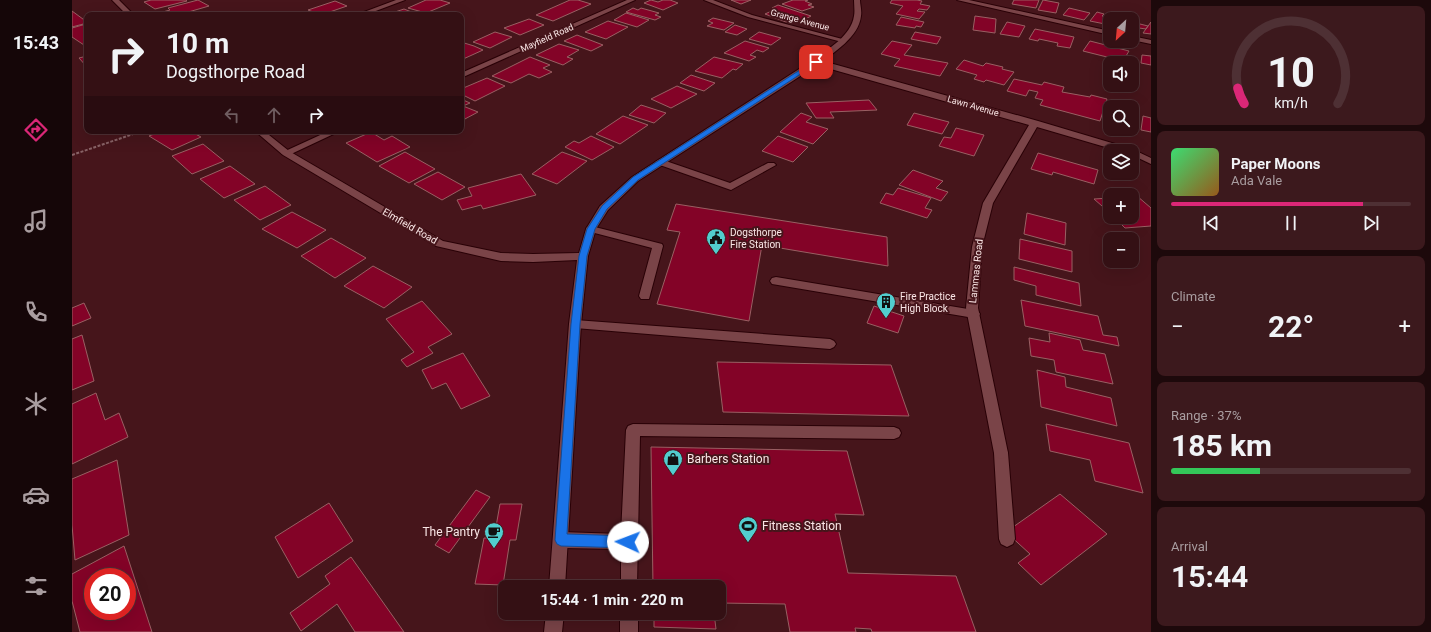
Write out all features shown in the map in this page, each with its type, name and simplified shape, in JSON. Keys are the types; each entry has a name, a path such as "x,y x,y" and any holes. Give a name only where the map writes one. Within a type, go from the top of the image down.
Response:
{"street":[{"path":"115,0 128,12"},
{"path":"368,12 402,0"},
{"name":"Mayfield Road","path":"464,75 632,0"},
{"name":"Grange Avenue","path":"708,0 750,16 842,40"},
{"path":"558,580 576,324 583,256 591,229 604,208 635,179 816,62 842,40 852,29 858,17 857,0"},
{"path":"960,0 1103,31"},
{"path":"1139,39 1151,42"},
{"name":"Lawn Avenue","path":"816,62 1105,144"},
{"name":"Lammas Road","path":"1007,539 1002,453 972,308 977,247 988,203 1035,123"},
{"name":"Elmfield Road","path":"263,134 286,153 440,244 501,257 533,258 583,256"},
{"path":"286,153 329,134"},
{"name":"Lawn Avenue","path":"1139,156 1151,161"},
{"path":"660,162 731,187 771,166"},
{"path":"591,229 658,246 645,296"},
{"path":"776,281 974,314"},
{"path":"576,324 830,344"},
{"path":"629,580 628,542 633,430 894,433"},
{"path":"561,540 628,542"},
{"path":"553,632 554,620"},
{"path":"629,620 629,632"}],"path":[{"path":"72,155 133,134"}],"building":[{"path":"151,0 187,1 155,9 144,2"},
{"path":"198,0 209,6 188,12 163,12 170,10 168,8"},
{"path":"426,0 440,0 450,3 428,12 408,8"},
{"path":"570,0 578,0 591,4 553,21 536,15"},
{"path":"651,0 658,2 670,0 678,3 663,10 644,3"},
{"path":"731,0 751,0 741,4"},
{"path":"793,0 808,0 805,1 812,4 808,5 814,7 802,11 782,4"},
{"path":"892,0 917,0 922,1 920,4 930,6 927,10 919,9 917,11 925,12 919,19 896,14 903,6 890,3"},
{"path":"1014,0 1039,0 1036,8 1012,4"},
{"path":"1043,0 1059,3 1056,13 1038,10"},
{"path":"335,1 347,6 330,12 313,12 308,10"},
{"path":"778,5 811,16 802,21 794,18 786,22 765,14 776,9 772,8"},
{"path":"633,8 638,10 641,8 659,13 655,15 661,17 655,20 626,12"},
{"path":"1069,8 1090,13 1084,20 1063,15"},
{"path":"404,9 412,12 395,12"},
{"path":"72,11 84,20 84,24 72,27"},
{"path":"1097,12 1103,14 1103,24 1090,21"},
{"path":"626,13 649,20 637,27 614,20"},
{"path":"975,16 996,19 995,33 973,30"},
{"path":"901,17 924,22 921,27 916,26 915,28 896,25"},
{"path":"713,18 734,23 724,30 707,26 713,23 708,21"},
{"path":"529,19 544,25 520,35 504,28"},
{"path":"608,21 628,27 606,39 585,32"},
{"path":"1007,22 1025,26 1019,37 1000,34"},
{"path":"1151,22 1151,34 1143,33"},
{"path":"1139,24 1148,26 1146,29 1139,28"},
{"path":"84,25 84,45 72,37 72,28"},
{"path":"735,25 747,29 737,35 725,32"},
{"path":"1035,29 1074,37 1070,48 1057,46 1058,43 1039,39 1038,41 1029,39"},
{"path":"495,32 512,37 490,48 473,42"},
{"path":"759,32 781,38 771,45 749,39"},
{"path":"915,32 941,37 937,44 911,39"},
{"path":"577,35 603,45 591,51 564,41"},
{"path":"745,41 769,48 763,52 757,50 750,55 756,57 749,61 724,53"},
{"path":"892,41 912,45 904,55 948,63 940,76 894,66 900,59 881,54"},
{"path":"1090,41 1103,44 1103,48 1117,48 1129,51 1126,56 1103,56 1083,51"},
{"path":"464,43 483,50 464,59"},
{"path":"559,44 579,50 567,57 573,59 563,65 536,55"},
{"path":"1142,55 1151,56 1151,65 1141,63"},
{"path":"84,57 84,64 79,58"},
{"path":"530,57 550,65 543,68 552,72 539,78 529,74 511,83 492,76"},
{"path":"714,57 743,64 736,70 733,69 722,78 695,71"},
{"path":"964,60 983,66 986,63 1003,67 1002,69 1014,72 1004,85 986,80 984,82 974,79 977,75 956,69"},
{"path":"691,75 715,83 704,91 680,83"},
{"path":"487,78 505,86 475,101 464,96 464,88"},
{"path":"1014,79 1042,85 1044,82 1064,87 1062,92 1090,97 1091,95 1107,99 1103,100 1103,112 1100,121 1040,105 1043,100 1035,98 1038,92 1029,90 1026,96 1007,91"},
{"path":"677,86 697,94 671,108 651,99"},
{"path":"464,100 470,103 464,106"},
{"path":"869,100 877,110 830,112 834,118 816,118 806,103"},
{"path":"641,105 666,113 654,123 629,115"},
{"path":"464,106 478,112 464,119"},
{"path":"801,113 812,117 806,122 828,129 813,144 780,132"},
{"path":"914,113 949,122 942,134 907,125"},
{"path":"623,116 648,125 620,144 596,134"},
{"path":"1143,116 1151,118 1151,132 1141,130"},
{"path":"956,128 984,135 974,156 939,146 944,137 951,138"},
{"path":"154,134 196,134 201,137 172,150 149,136"},
{"path":"366,134 374,134 384,140 392,136 410,147 377,162 346,143"},
{"path":"591,136 614,147 592,160 565,147 574,141 579,143"},
{"path":"778,136 808,147 793,162 762,151"},
{"path":"203,144 224,161 192,174 172,156"},
{"path":"405,152 435,169 409,183 379,166"},
{"path":"562,152 587,161 557,184 532,174"},
{"path":"1038,153 1098,170 1094,184 1053,172 1052,175 1031,169"},
{"path":"230,166 255,184 224,198 200,179"},
{"path":"913,170 943,181 936,188 948,192 941,201 899,185"},
{"path":"438,172 465,187 442,200 414,184"},
{"path":"521,174 536,195 483,209 481,205 462,210 457,200 472,196 468,188"},
{"path":"265,186 291,205 260,220 234,200"},
{"path":"898,188 931,198 925,208 932,210 927,218 880,203 886,193 893,195"},
{"path":"1103,198 1103,207 1094,199"},
{"path":"1139,198 1151,208 1151,226 1125,228 1121,224 1139,224"},
{"name":"Dogsthorpe Fire Station","path":"676,204 887,237 888,266 762,245 749,321 657,304 680,232 667,230"},
{"path":"292,212 326,230 297,248 262,229"},
{"path":"1027,213 1066,223 1065,245 1024,234"},
{"path":"331,238 366,258 335,278 301,256"},
{"path":"1020,239 1072,251 1072,272 1019,259"},
{"path":"373,266 412,287 384,308 344,286"},
{"path":"1014,267 1079,283 1081,306 1036,295 1036,286 1014,280"},
{"path":"1021,300 1098,316 1103,335 1117,337 1119,346 1025,326"},
{"path":"422,301 452,334 428,347 433,353 407,367 401,360 414,352 386,319"},
{"path":"84,303 91,318 72,326 72,308"},
{"name":"Fire Practice High Block","path":"874,306 904,316 898,333 867,323"},
{"path":"1049,333 1080,340 1083,350 1105,354 1113,384 1056,372 1054,360 1031,356 1029,338 1050,342"},
{"path":"82,335 94,381 72,390 72,339"},
{"path":"463,353 490,396 461,409 446,383 432,389 422,370"},
{"path":"717,362 891,365 909,416 723,412"},
{"path":"1037,370 1065,377 1066,387 1111,398 1117,426 1041,407"},
{"path":"96,393 105,420 119,413 128,437 72,464 72,404"},
{"path":"1046,424 1129,443 1143,493 1095,481 1090,460 1050,451"},
{"path":"651,447 847,451 864,515 835,514 848,573 956,576 976,632 872,632 871,629 855,628 856,632 790,632 785,604 726,603 726,580 653,580"},
{"path":"117,460 129,535 75,560 72,525 72,479"},
{"path":"476,490 490,497 449,553 435,545"},
{"path":"1060,494 1107,534 1041,585 1018,563 1030,554 1006,532"},
{"path":"329,503 353,541 298,578 275,537"},
{"path":"500,504 522,504 516,540 510,540 504,580 498,580 498,585 475,584 484,538 494,538"},
{"path":"124,546 131,568 84,568 84,620 136,620 136,583 152,632 80,632 72,601 72,574"},
{"path":"351,557 404,632 355,632 337,604 301,631 290,613 330,584 325,576"},
{"path":"654,620 715,620 716,629 654,627"}],"place":[{"name":"Dogsthorpe Fire Station","path":"716,255"},
{"name":"Fire Practice High Block","path":"886,319"},
{"name":"Barbers Station","path":"673,476"},
{"name":"Fitness Station","path":"748,543"},
{"name":"The Pantry","path":"494,549"}],"route":[{"path":"628,542 561,540 576,324 583,256 591,229 604,208 635,179 816,62"}]}
